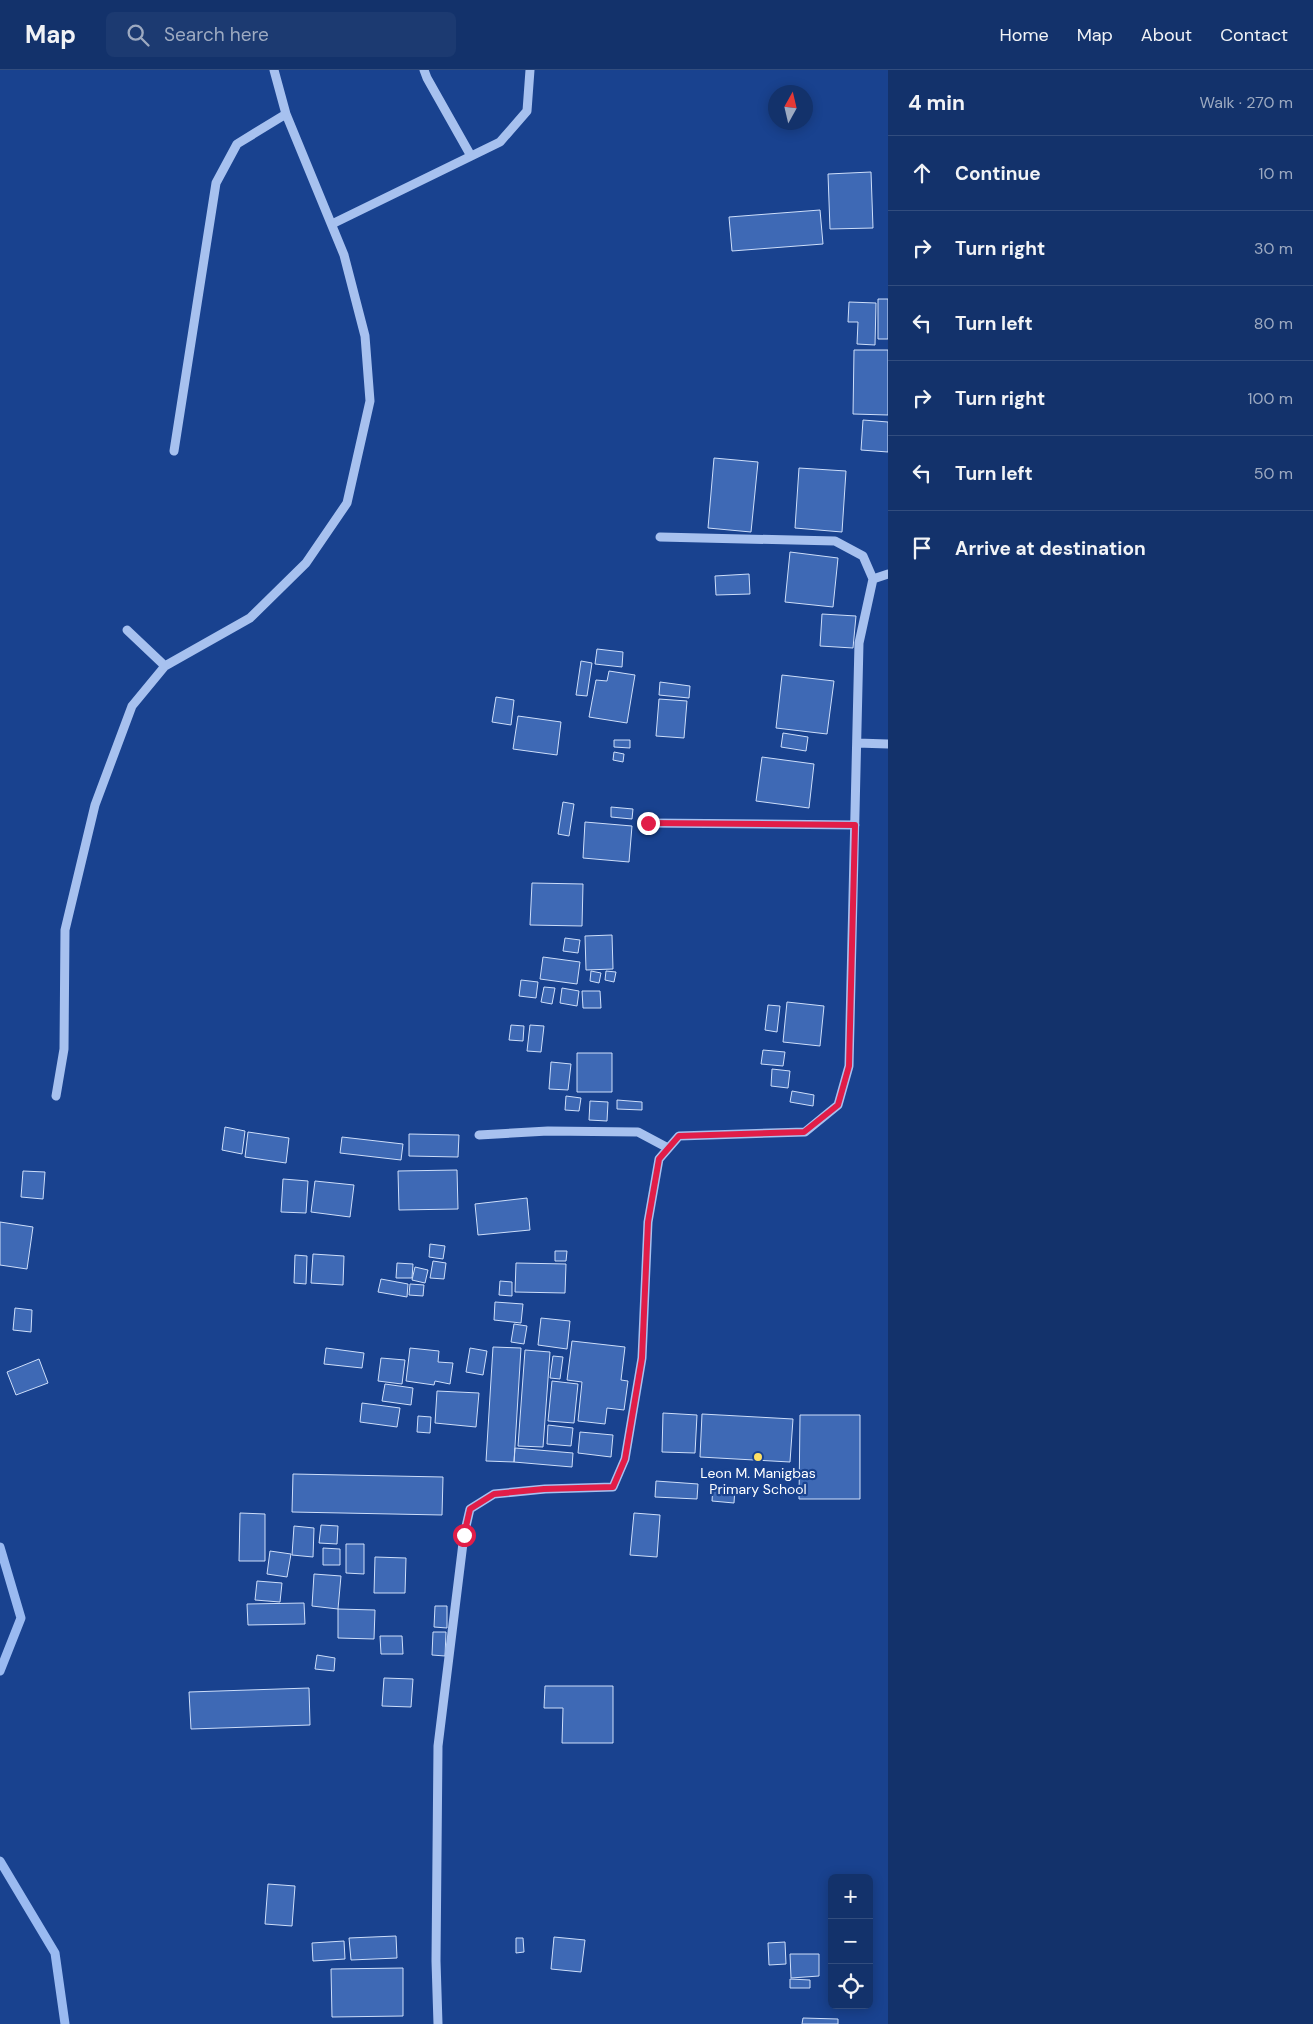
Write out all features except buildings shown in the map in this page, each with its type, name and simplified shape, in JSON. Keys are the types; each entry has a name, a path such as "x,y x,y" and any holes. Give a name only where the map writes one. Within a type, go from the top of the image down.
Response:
{"street":[{"path":"56,1096 64,1049 65,930 95,805 132,706 165,666 250,618 306,563 347,503 370,401 365,336 344,255 286,114 274,70"},
{"path":"424,70 471,156"},
{"path":"332,224 500,142 527,111 530,70"},
{"path":"174,450 216,182 237,144 286,114"},
{"path":"438,2024 436,1961 438,1746 464,1535 470,1509 494,1494 544,1489 613,1487 625,1459 642,1358 648,1222 659,1159 679,1136 804,1132 838,1105 849,1066 859,643 873,579 863,556 834,542 660,538"},
{"path":"873,579 888,574"},
{"path":"127,630 165,666"},
{"path":"857,743 888,744"},
{"path":"648,823 855,825"},
{"path":"478,1135 548,1131 638,1132 668,1148"}],"waterway":[{"path":"0,1547 21,1618 0,1671"},
{"path":"0,1861 55,1953 65,2024"}],"place":[{"name":"Leon M. Manigbas Primary School","path":"758,1457"}],"route":[{"path":"464,1535 470,1509 494,1494 544,1489 613,1487 625,1459 642,1358 648,1222 659,1159 679,1136 804,1132 838,1105 849,1066 855,825 648,823"}]}
